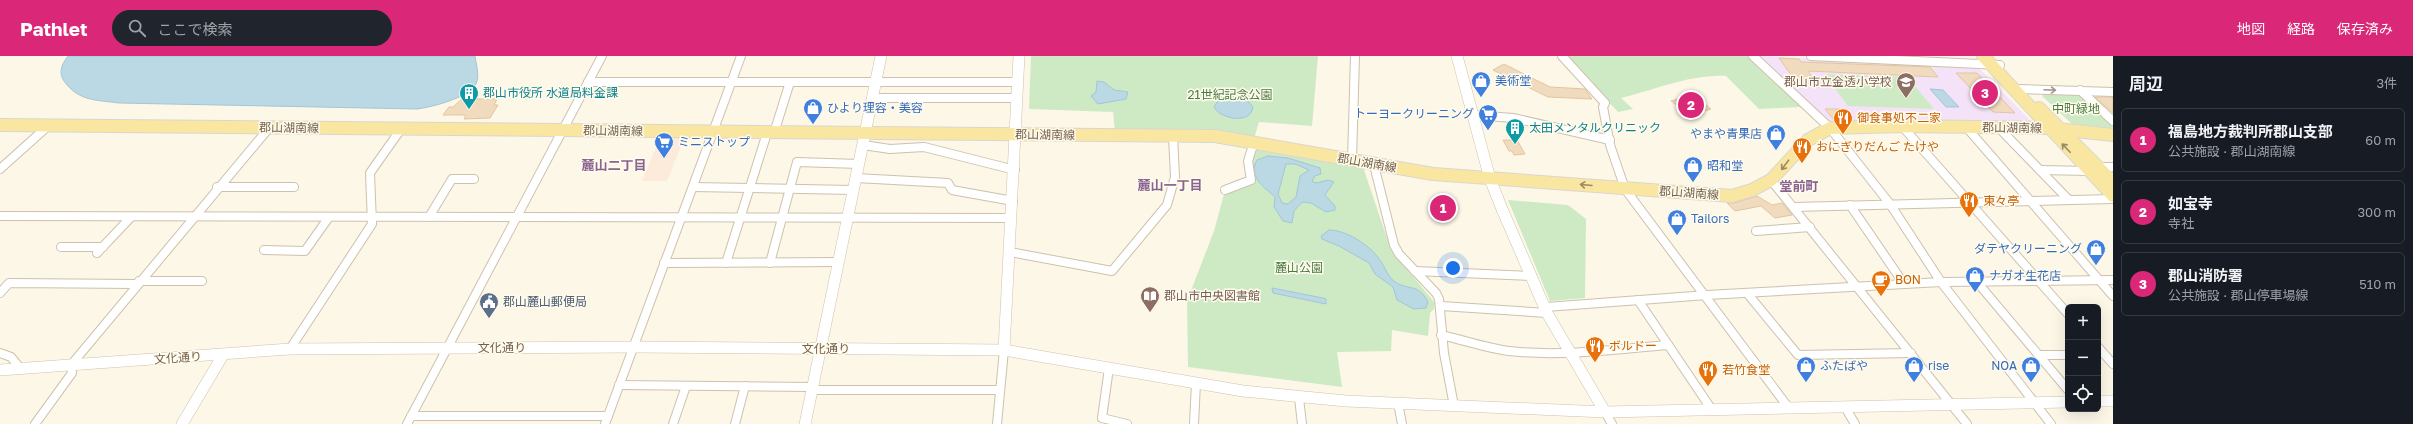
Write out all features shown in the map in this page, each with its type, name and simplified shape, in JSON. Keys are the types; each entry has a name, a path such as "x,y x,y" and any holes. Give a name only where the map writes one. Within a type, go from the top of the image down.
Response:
{"main road":[{"path":"1983,56 1995,62 2061,129 2094,169 2113,197"},
{"path":"1995,62 2048,128 2094,169 2113,182"},
{"name":"郡山湖南線","path":"0,125 713,132 771,133 864,139 1016,134 1224,137 1374,165 1433,174 1732,196 1744,194 1762,187 1783,170 1805,142 1821,131 1830,128 1902,126 2048,128 2113,135"}],"street":[{"path":"602,56 516,217 449,348 409,420 607,420 741,56"},
{"path":"805,424 881,56"},
{"path":"997,424 1004,350 1010,252 1010,218 1013,201 1015,170 1019,56"},
{"path":"1352,160 1356,56"},
{"path":"1457,56 1490,179 1547,310 1612,424"},
{"path":"1562,56 1605,103 1603,107 1610,140 1625,189 1707,295 1788,407"},
{"path":"1753,56 1830,128 1890,204 1941,282 2051,424"},
{"path":"1811,56 1995,62"},
{"path":"588,82 1018,82"},
{"path":"726,263 748,188 790,82"},
{"path":"2020,89 2113,92"},
{"path":"2080,90 2113,121"},
{"path":"873,98 1017,98"},
{"path":"1474,115 1513,118 1610,140"},
{"path":"0,169 48,126"},
{"path":"1902,126 2065,311"},
{"path":"35,424 72,373 71,365 138,282 269,128"},
{"path":"1967,128 2032,200 2113,296"},
{"path":"1999,128 2068,199"},
{"path":"290,349 372,224 370,173 401,129"},
{"path":"1010,252 1112,271 1167,205 1175,177 1173,136"},
{"path":"864,139 890,149 924,147 1015,170"},
{"path":"1225,190 1251,180 1246,168 1246,160 1254,142"},
{"path":"770,263 797,162 859,164"},
{"path":"1374,165 1394,245 1399,254 1436,293 1441,306 1443,313 1441,335 1454,406"},
{"path":"2040,170 2094,169 2113,167"},
{"path":"856,178 948,183 952,190 1013,201"},
{"path":"429,217 452,179 474,180"},
{"path":"1771,180 1968,424"},
{"path":"218,187 294,187"},
{"path":"694,187 853,190"},
{"path":"1794,207 2113,197"},
{"path":"1850,205 1904,284"},
{"path":"2,217 1010,218"},
{"path":"61,248 100,250 131,217"},
{"path":"264,250 305,251 329,217"},
{"path":"1756,231 1810,227"},
{"path":"664,263 838,262"},
{"path":"1415,271 1532,276"},
{"path":"0,293 9,283 202,280"},
{"path":"1441,306 1547,310 1638,300 1707,295 1941,282 2113,280"},
{"path":"1977,282 2065,386"},
{"path":"1747,293 1798,355 1911,353"},
{"path":"1638,300 1712,410"},
{"path":"1441,335 1508,351 1570,352 1668,345"},
{"name":"文化通り","path":"0,370 290,349 634,347 1004,350 1196,384 1300,398 1454,406 1605,412 1788,407 1952,406 2065,402"},
{"path":"0,353 11,357 20,368"},
{"path":"182,424 223,355"},
{"path":"2039,355 2065,356"},
{"path":"2105,356 2113,364"},
{"path":"1109,368 1102,418 1127,424"},
{"path":"1194,424 1196,384"},
{"path":"619,385 1000,390"},
{"path":"673,424 686,386"},
{"path":"735,424 745,386"},
{"path":"1300,398 1302,424"},
{"path":"2101,401 2113,401"},
{"path":"1398,403 1402,424"},
{"path":"1845,407 1856,424"}],"shaded area":[{"name":"郡山市立金透小学校","path":"1758,56 1978,67 2032,122 1827,124"},
{"name":"ミニストップ","path":"661,136 685,136 667,181 642,181"}],"green space":[{"name":"21世紀記念公園","path":"1031,56 1318,56 1312,126 1259,122 1254,139 1115,132 1113,112 1029,109"},
{"path":"1566,56 1749,56 1801,107 1759,109 1726,76 1713,76 1700,77 1673,83 1621,98 1633,109 1618,112"},
{"path":"1824,74 1907,77 1934,109 1848,106"},
{"name":"中町緑地","path":"2044,93 2082,94 2113,125 2113,129 2072,124 2042,96"},
{"name":"麓山公園","path":"1254,149 1363,167 1391,250 1435,303 1434,309 1430,313 1428,336 1392,330 1391,351 1337,352 1342,387 1188,367 1187,301 1214,231 1224,194 1226,191 1254,180 1250,168"},
{"path":"1508,200 1568,205 1586,219 1585,298 1550,301"}],"water":[{"path":"68,56 475,56 478,77 476,84 466,94 440,104 417,109 119,103 95,100 81,96 69,88 61,74 64,62"},
{"path":"1097,81 1104,82 1114,90 1128,92 1126,99 1098,104 1091,96 1096,92"},
{"path":"1930,89 1943,90 1959,107 1946,107"},
{"path":"1225,96 1246,99 1253,107 1251,113 1241,118 1222,115 1214,107 1219,99"},
{"path":"1268,156 1288,158 1320,168 1321,174 1315,176 1312,181 1316,183 1328,180 1334,182 1325,195 1335,206 1335,210 1326,212 1311,203 1302,202 1294,211 1292,223 1283,221 1274,207 1275,197 1258,181 1254,171 1254,166 1257,160","holes":["1286,164 1295,164 1309,170 1300,176 1296,197 1288,204 1282,203 1278,194"]},
{"path":"1329,230 1350,235 1364,244 1375,254 1395,282 1421,292 1428,302 1426,308 1414,309 1397,300 1393,287 1375,274 1369,263 1339,246 1322,239 1321,236"},
{"path":"1272,288 1323,298 1326,299 1326,304 1273,293"}],"building":[{"path":"1779,58 1799,59 1801,62 1930,67 1938,77 1808,71 1817,84 1797,83"},
{"path":"1504,64 1550,87 1585,89 1592,99 1548,97 1493,70"},
{"path":"1956,73 1977,73 2015,113 1993,112"},
{"path":"1692,95 1711,109 1690,115 1671,101"},
{"path":"2095,97 2113,97 2113,113"},
{"name":"郡山市役所 水道局料金課","path":"462,99 497,99 494,105 498,105 490,118 464,119 466,115 443,115 449,107 453,107"},
{"path":"1825,109 1840,109 1850,120 1834,120"},
{"name":"太田メンタルクリニック","path":"1503,140 1517,140 1525,154 1514,155 1512,151 1509,151"},
{"path":"1757,196 1772,205 1782,203 1792,215 1775,218 1761,206 1735,211 1727,203 1734,203"}],"place":[{"name":"郡山消防署","path":"1985,93"},
{"name":"美術堂","path":"1481,98"},
{"name":"郡山市立金透小学校","path":"1906,99"},
{"name":"如宝寺","path":"1691,105"},
{"name":"郡山市役所 水道局料金課","path":"469,110"},
{"name":"ひより理容・美容","path":"813,125"},
{"name":"トーヨークリーニング","path":"1488,131"},
{"name":"御食事処不二家","path":"1843,135"},
{"name":"太田メンタルクリニック","path":"1515,145"},
{"name":"やまや青果店","path":"1776,151"},
{"name":"ミニストップ","path":"664,159"},
{"name":"おにぎりだんご たけや","path":"1802,164"},
{"name":"昭和堂","path":"1693,183"},
{"name":"福島地方裁判所郡山支部","path":"1443,208"},
{"name":"東々亭","path":"1969,218"},
{"name":"Tailors","path":"1677,236"},
{"name":"ダテヤクリーニング","path":"2096,266"},
{"name":"ナガオ生花店","path":"1975,293"},
{"name":"BON","path":"1881,297"},
{"name":"郡山市中央図書館","path":"1150,313"},
{"name":"郡山麓山郵便局","path":"489,319"},
{"name":"ボルドー","path":"1595,363"},
{"name":"ふたばや","path":"1806,383"},
{"name":"rise","path":"1914,383"},
{"name":"NOA","path":"2031,383"},
{"name":"若竹食堂","path":"1708,387"}],"district":[{"name":"麓山二丁目","path":"614,165"},
{"name":"麓山一丁目","path":"1170,185"},
{"name":"堂前町","path":"1799,186"}]}
